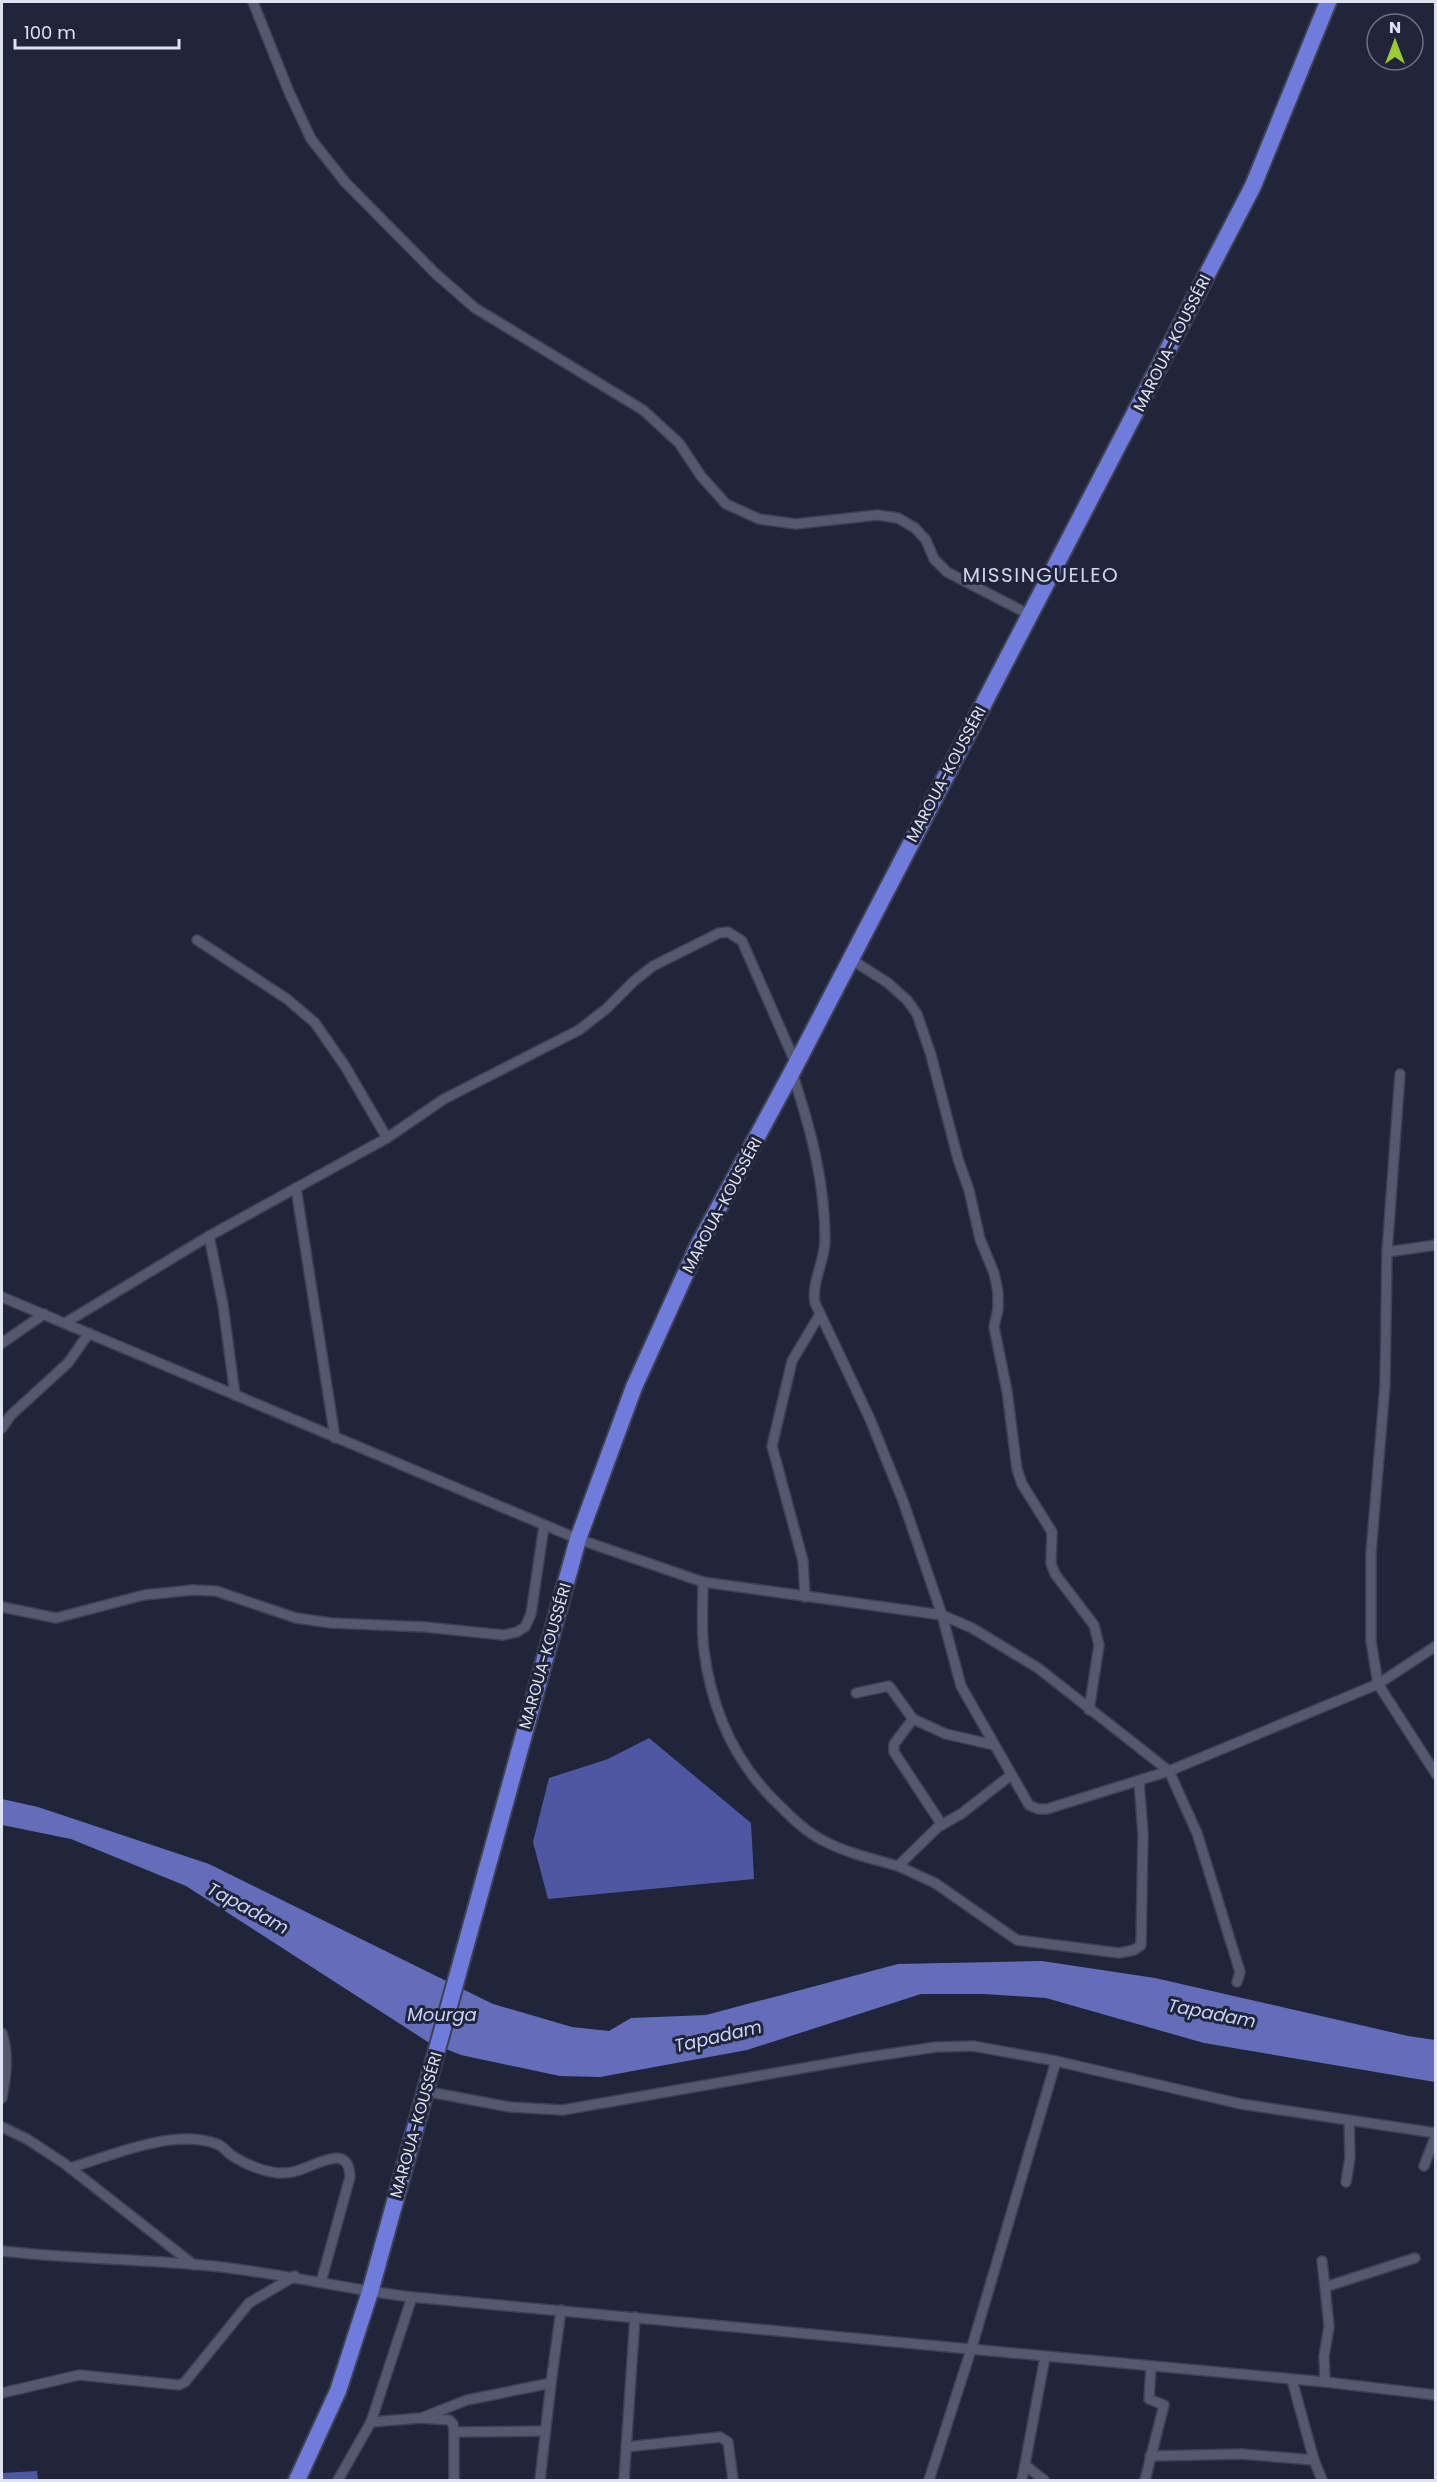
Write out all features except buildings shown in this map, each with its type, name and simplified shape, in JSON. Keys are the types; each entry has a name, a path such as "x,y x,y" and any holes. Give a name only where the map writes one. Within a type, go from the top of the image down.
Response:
{"highway":[{"name":"MAROUA-KOUSSÉRI","path":"297,2481 338,2391 370,2292 578,1539 634,1388 693,1257 1254,186 1328,2"}],"street":[{"path":"253,2 289,92 311,139 345,182 436,274 475,308 643,410 679,443 700,476 726,504 759,519 796,524 877,515 898,518 915,528 927,540 934,559 946,572 1030,615"},
{"path":"65,1323 209,1236 387,1138 444,1099 579,1030 653,966 718,933 728,932 742,941 794,1068 810,1128 823,1190 825,1243 814,1297 881,1446 903,1501 942,1615 961,1686 1029,1805 1038,1809 1047,1809 1168,1771 1378,1683 1436,1646"},
{"path":"197,940 287,999 315,1023 345,1066 387,1138"},
{"path":"849,958 888,983 907,1000 917,1014 931,1055 958,1159 969,1190 980,1239 994,1273 998,1292 994,1328 1007,1391 1017,1469 1022,1484 1052,1532 1051,1563 1054,1574 1094,1625 1099,1645 1089,1710"},
{"path":"1400,1074 1387,1252 1385,1385 1371,1553 1371,1641 1378,1683 1436,1774"},
{"path":"296,1188 335,1438"},
{"path":"209,1236 223,1305 235,1395"},
{"path":"1387,1252 1436,1245"},
{"path":"2,1297 544,1526 703,1582 942,1615 972,1628 1038,1668 1168,1771 1197,1833 1240,1972 1237,1982"},
{"path":"2,1343 44,1314"},
{"path":"805,1597 803,1561 772,1446 792,1361 820,1314"},
{"path":"2,1428 19,1407 68,1364 89,1333"},
{"path":"2,1607 56,1618 144,1595 193,1590 216,1591 296,1618 503,1635 517,1632 525,1627 531,1614 544,1526"},
{"path":"703,1582 704,1649 711,1689 728,1738 755,1783 803,1828 825,1842 898,1866 935,1883 1017,1940 1119,1953 1134,1950 1140,1945 1143,1913 1143,1833 1138,1782"},
{"path":"856,1693 889,1686 914,1719 946,1734 994,1745"},
{"path":"914,1719 894,1744 894,1752 942,1825"},
{"path":"898,1866 942,1825 1011,1775"},
{"path":"2,2033 6,2047 2,2098"},
{"path":"424,2091 510,2107 563,2110 936,2047 973,2046 1056,2061 1241,2104 1436,2134 1424,2166"},
{"path":"928,2481 971,2350 1056,2061"},
{"path":"1346,2182 1350,2157 1349,2120"},
{"path":"2,2127 27,2139 70,2168 194,2265"},
{"path":"70,2168 143,2145 165,2141 197,2140 219,2145 249,2166 278,2173 296,2172 334,2157 341,2159 349,2169 350,2177 321,2282"},
{"path":"2,2251 194,2265 295,2276 370,2292 412,2297 1151,2368 1325,2382 1436,2395"},
{"path":"1325,2287 1415,2258"},
{"path":"1322,2261 1329,2327 1324,2356 1325,2382"},
{"path":"2,2393 78,2375 179,2385 185,2382 249,2303 295,2276"},
{"path":"338,2481 371,2422 412,2297"},
{"path":"540,2481 550,2383 561,2310"},
{"path":"624,2481 635,2318"},
{"path":"1022,2481 1045,2357"},
{"path":"1145,2481 1164,2406 1149,2399 1151,2368"},
{"path":"1292,2380 1322,2481"},
{"path":"421,2418 467,2400 550,2383"},
{"path":"371,2422 421,2418 449,2420 453,2424 454,2432 454,2481"},
{"path":"454,2432 545,2431"},
{"path":"626,2447 720,2437 728,2442 733,2481"},
{"path":"1150,2456 1241,2454 1314,2460"},
{"path":"1025,2465 1044,2481"}],"shaded area":[{"path":"649,1738 751,1823 754,1879 548,1899 533,1842 549,1778 608,1759"},
{"path":"37,2471 38,2480 2,2480 2,2473"}],"water":[{"name":"Mourga","path":"2,1799 38,1807 209,1864 493,2004 572,2027 609,2031 631,2018 706,2015 898,1964 1042,1961 1155,1978 1408,2036 1435,2040 1435,2082 1204,2043 1046,1998 984,1994 921,1994 747,2050 600,2077 560,2076 461,2055 428,2042 186,1886 71,1839 2,1825"}],"district":[{"name":"MISSINGUELEO","path":"1041,575"}],"water label":[{"name":"Tapadam","path":"248,1908"},
{"name":"Tapadam","path":"1212,2013"},
{"name":"Tapadam","path":"718,2036"}]}
